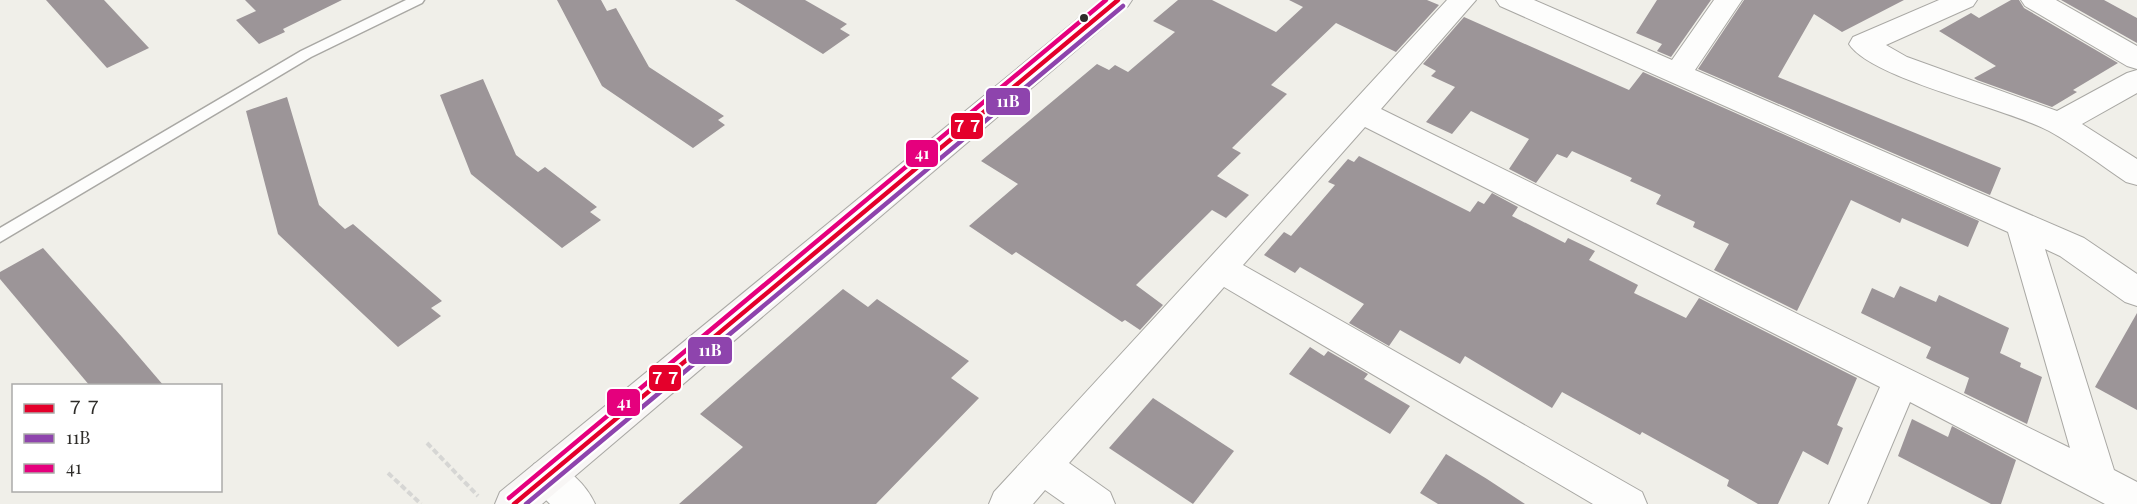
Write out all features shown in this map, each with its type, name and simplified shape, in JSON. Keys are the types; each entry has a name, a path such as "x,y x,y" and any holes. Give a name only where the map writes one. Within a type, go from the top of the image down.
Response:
{"street":[{"path":"498,502 548,476 1118,0"},
{"path":"1008,504 1462,0"},
{"path":"1509,0 2072,247 2137,292"},
{"path":"1677,74 1728,0"},
{"path":"1963,0 1863,44 1897,64 2059,123 2137,174"},
{"path":"2035,0 2137,59"},
{"path":"2059,123 2137,80"},
{"path":"1361,112 1901,380 2137,501"},
{"path":"2022,226 2098,482"},
{"path":"1220,268 1628,504"},
{"path":"1848,504 1901,380"},
{"path":"1042,466 1096,504"},
{"path":"548,476 576,504"}],"lane":[{"path":"0,236 306,54 417,0"}],"path":[{"path":"427,442 498,502"},
{"path":"388,473 421,504"}],"building":[{"path":"46,0 104,0 149,48 107,68"},
{"path":"245,0 342,0 283,29 285,32 259,44 236,20 256,11"},
{"path":"557,0 601,0 607,11 616,8 649,67 724,116 718,120 725,125 693,148 602,86"},
{"path":"735,0 805,0 847,24 840,29 850,35 823,54"},
{"path":"1178,0 1212,0 1276,32 1303,7 1289,0 1427,0 1439,5 1396,52 1336,23 1271,85 1287,94 1232,148 1241,153 1217,176 1249,195 1226,218 1212,210 1136,285 1163,305 1140,330 1125,320 1122,322 1016,252 1012,255 969,226 1018,184 981,161 1097,64 1109,70 1115,65 1128,72 1175,32 1153,21"},
{"path":"1657,0 1711,0 1671,57 1657,51 1662,44 1636,33"},
{"path":"1744,0 1904,0 1842,32 1814,14 1778,77 2001,168 1990,195 1698,69"},
{"path":"2011,0 2019,0 2024,8 2118,63 2073,90 2077,92 2052,107 1977,80 1974,78 1996,66 1939,31 1971,13 1979,18"},
{"path":"2061,0 2104,0 2137,18 2137,43"},
{"path":"1464,17 1629,90 1643,72 1979,221 1968,247 1902,218 1900,223 1851,200 1797,311 1714,270 1729,244 1693,227 1695,222 1656,204 1661,195 1630,181 1632,178 1572,151 1567,158 1557,154 1536,183 1509,169 1529,139 1471,111 1452,134 1426,122 1455,87 1431,76 1436,71 1423,64"},
{"path":"483,79 516,155 538,172 545,167 597,207 590,212 601,220 562,248 471,174 440,95"},
{"path":"287,97 319,205 345,229 353,224 442,301 431,308 441,316 398,347 278,234 246,111"},
{"path":"1359,156 1470,212 1478,201 1484,204 1492,193 1518,207 1512,216 1565,243 1568,238 1595,251 1589,260 1638,285 1634,293 1686,318 1699,298 1857,378 1837,425 1843,428 1828,465 1803,451 1778,504 1758,504 1727,486 1729,480 1642,432 1640,435 1562,392 1552,408 1465,356 1460,364 1400,330 1389,346 1349,323 1364,304 1300,267 1295,273 1264,255 1284,232 1291,236 1335,185 1328,182 1348,159 1354,162"},
{"path":"43,248 162,384 88,384 0,279 0,272"},
{"path":"1900,286 1936,302 1939,295 2009,328 2000,353 2021,363 2020,367 2042,377 2027,424 1964,393 1969,378 1926,358 1931,347 1861,313 1872,288 1894,298"},
{"path":"843,289 868,307 877,299 969,361 951,378 979,398 876,504 679,504 743,447 700,414"},
{"path":"2137,313 2137,410 2095,387"},
{"path":"1310,347 1324,356 1328,351 1368,374 1364,379 1410,406 1390,434 1289,374"},
{"path":"1153,398 1234,451 1193,504 1109,448"},
{"path":"1912,419 1948,437 1952,426 2016,460 2001,504 1991,504 1898,456"},
{"path":"1446,454 1525,504 1438,504 1420,493"}],"transit line":[{"name":"41","path":"509,498 1106,0"},
{"name":"７７","path":"514,504 1118,0"},
{"name":"11B","path":"526,504 1123,6"}]}
